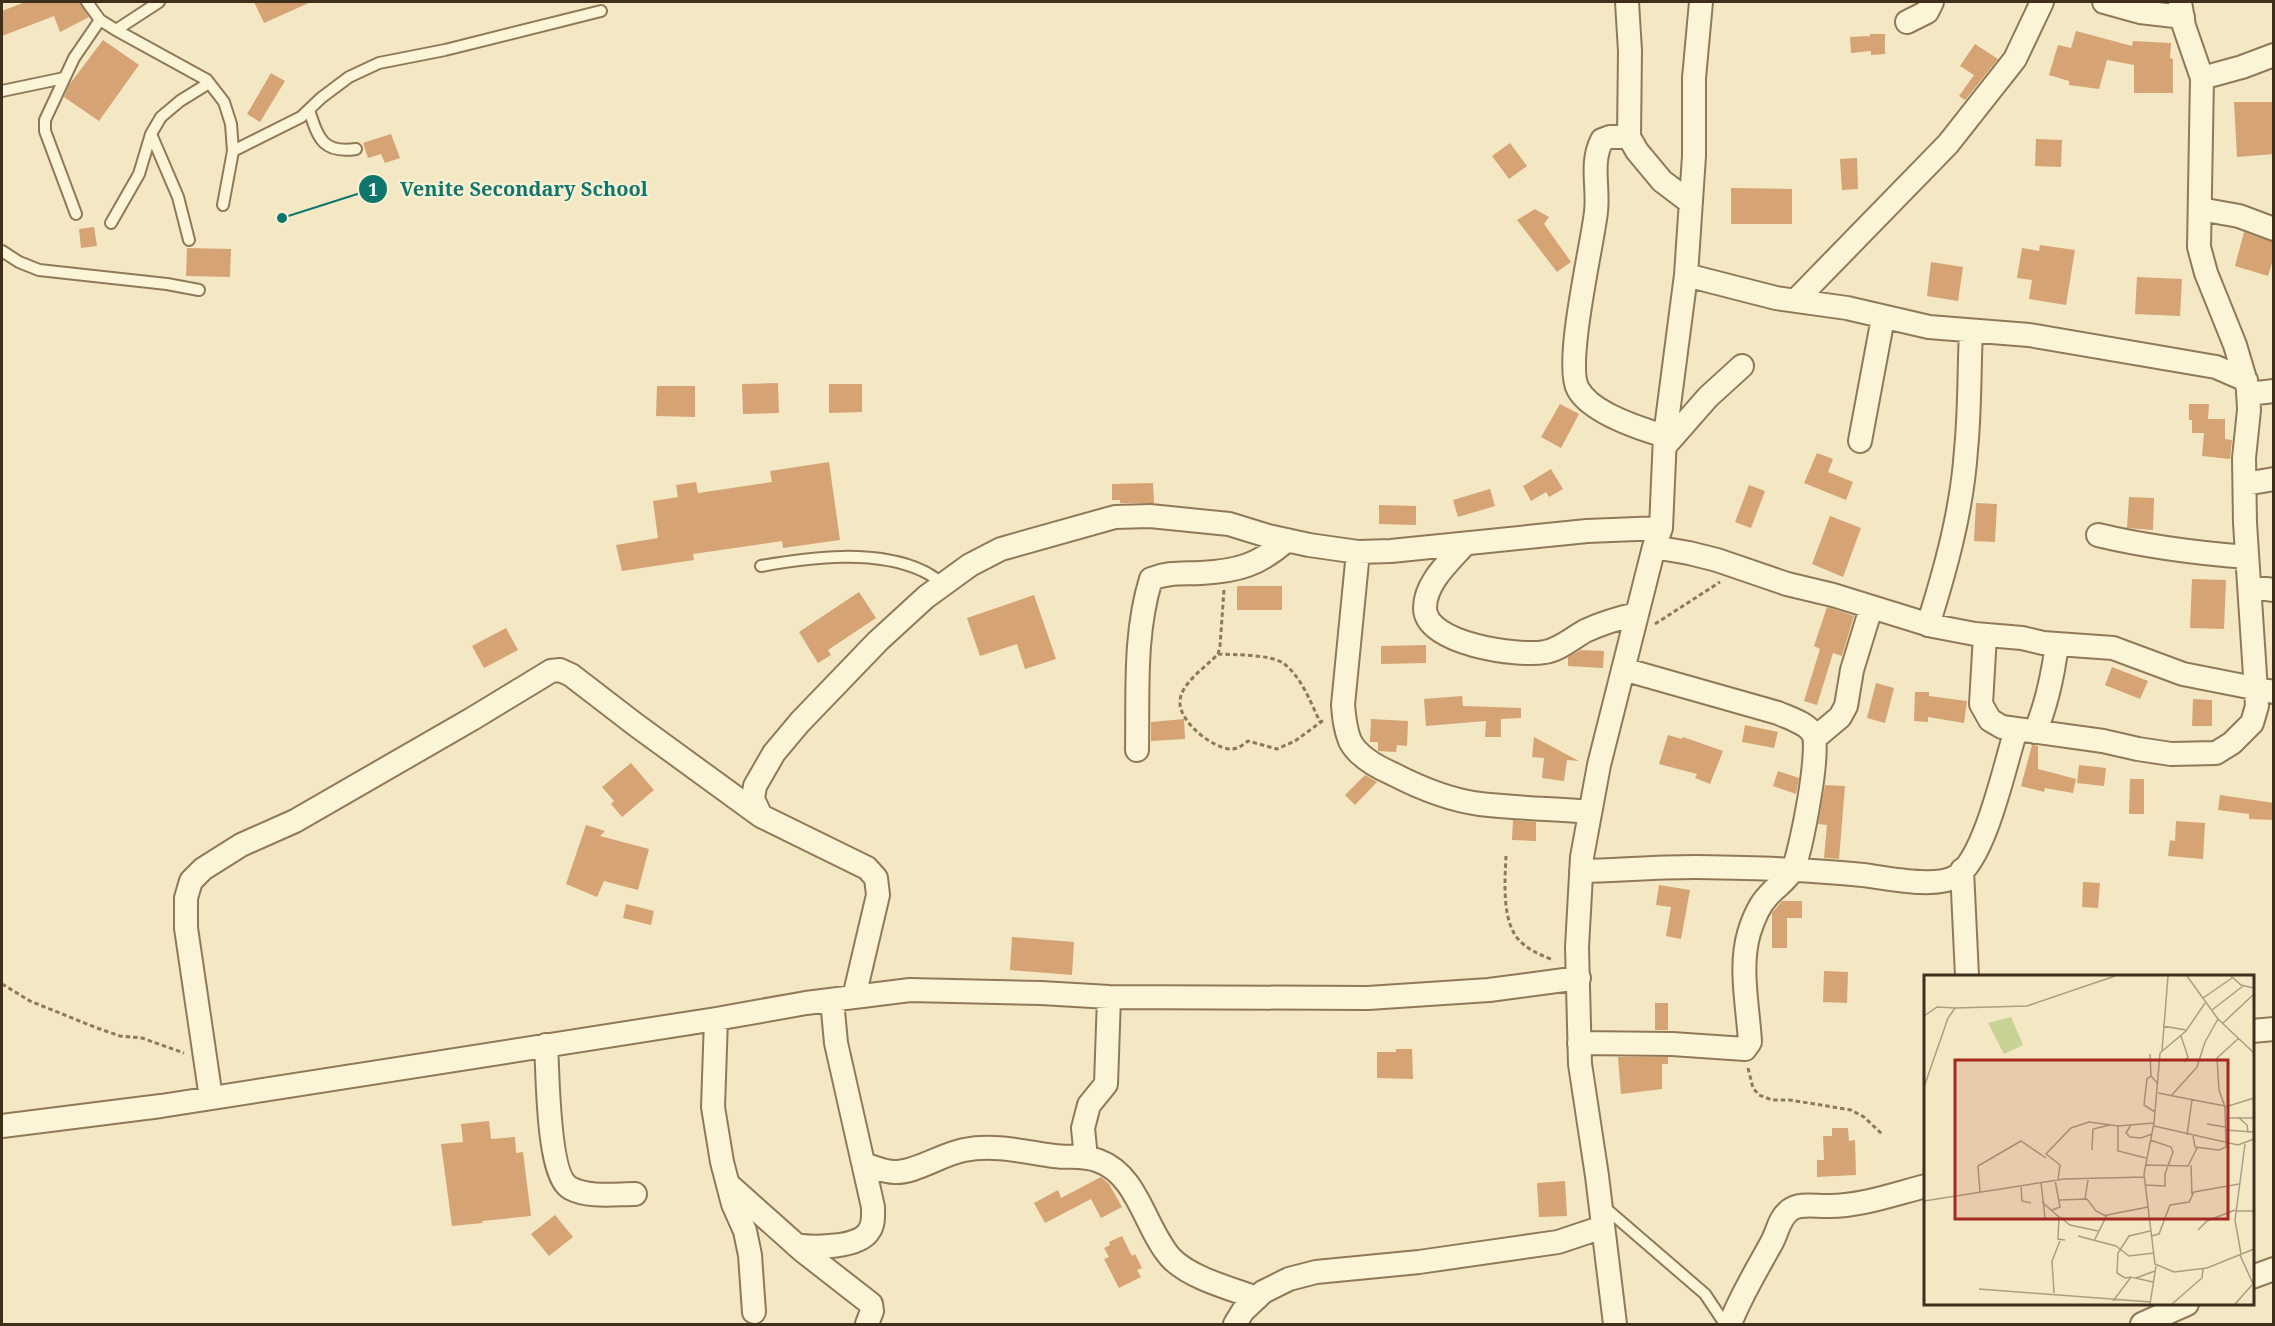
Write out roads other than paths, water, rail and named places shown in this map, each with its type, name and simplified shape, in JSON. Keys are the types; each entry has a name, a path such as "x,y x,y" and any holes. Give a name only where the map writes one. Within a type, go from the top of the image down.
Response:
{"street":[{"path":"1627,2 1630,51 1629,137 1637,152 1662,181 1691,203"},
{"path":"1615,1324 1580,1064 1577,1003 1581,871 1599,765 1623,669 1646,619 1658,537 1665,441 1686,275 1694,156 1694,78 1701,2"},
{"path":"1907,22 1927,12 1932,2"},
{"path":"1796,300 1948,144 2015,59 2042,2"},
{"path":"1985,635 1982,676 1983,711 1990,720 2002,727 2103,741 2171,754 2216,753 2232,743 2252,723 2257,706 2266,691 2247,557 2244,458 2249,411 2247,387 2235,345 2205,273 2199,248 2202,78 2181,9 2140,12 2104,2"},
{"path":"2202,78 2274,55"},
{"path":"1629,137 1610,137 1602,140 1595,158 1596,211 1576,335 1574,373 1578,390 1589,400 1612,417 1665,441"},
{"path":"2200,209 2239,216 2274,229"},
{"path":"1686,275 1776,298 1847,308 1929,327 2028,334 2216,367 2247,387 2274,391"},
{"path":"1860,441 1883,318"},
{"path":"1928,625 1950,549 1963,481 1971,331"},
{"path":"1665,441 1708,396 1742,366"},
{"path":"2245,484 2274,479"},
{"path":"761,816 753,799 754,786 774,753 800,722 878,641 943,584 970,565 1001,549 1114,517 1150,516 1229,524 1287,540 1358,552 1391,551 1587,531 1658,537 1689,553 1928,625 1985,635 2013,636 2043,643 2113,648 2183,674 2266,691"},
{"path":"2098,535 2188,553 2247,557"},
{"path":"1137,750 1140,633 1145,596 1151,579 1166,573 1244,568 1272,554 1287,540"},
{"path":"1465,544 1440,572 1427,594 1425,611 1433,627 1456,639 1509,652 1546,652 1610,620 1646,619"},
{"path":"1358,552 1343,708 1344,723 1350,741 1359,754 1383,770 1422,788 1479,804 1590,812"},
{"path":"2250,587 2274,590"},
{"path":"1815,738 1840,717 1846,706 1851,670 1871,608"},
{"path":"1581,871 1694,867 1792,870 1942,882 1957,876 1968,865 1979,844 2025,731 2043,714 2057,644"},
{"path":"1579,1043 1672,1044 1745,1049 1750,1042 1744,951 1749,932 1765,898 1792,870 1809,800 1815,754 1815,738 1810,730 1778,713 1623,669"},
{"path":"211,1098 186,928 186,898 191,881 203,869 241,845 295,821 551,671 560,670 571,675 761,816 867,868 876,878 878,895 854,997"},
{"path":"1962,870 1967,975"},
{"path":"2,1125 161,1106 832,1000 910,990 1108,997 1368,998 1489,990 1578,973"},
{"path":"1086,1158 1083,1128 1089,1106 1106,1084 1108,997"},
{"path":"796,1245 833,1246 855,1241 868,1233 873,1223 873,1207 836,1043 832,1000"},
{"path":"716,1019 713,1107 728,1184 745,1232 750,1255 754,1312"},
{"path":"2254,1031 2274,1029"},
{"path":"546,1045 549,1120 561,1178 568,1187 585,1194 634,1194"},
{"path":"864,1164 896,1172 911,1170 934,1159 964,1150 992,1148 1097,1160 1115,1168 1133,1193 1160,1242 1172,1258 1185,1269 1257,1298"},
{"path":"728,1184 796,1245 864,1298 870,1316 888,1324"},
{"path":"1730,1324 1739,1300 1773,1241 1782,1218 1790,1210 1814,1205 1858,1203 1924,1186"},
{"path":"1234,1324 1243,1311 1263,1292 1289,1279 1316,1272 1504,1251 1558,1242 1603,1227"},
{"path":"2254,1276 2274,1269"},
{"path":"2142,1324 2185,1305"}],"lane":[{"path":"87,2 100,20 209,82 224,102 231,124 233,151 223,205"},
{"path":"116,30 159,2"},
{"path":"233,151 301,117 349,77 379,63 445,50 601,11"},
{"path":"76,214 45,131 48,112 64,78 74,58 100,20"},
{"path":"2,92 64,78"},
{"path":"111,223 139,174 152,135 161,117 209,82"},
{"path":"309,110 319,138 326,145 333,149 356,149"},
{"path":"152,135 168,168 189,240"},
{"path":"2,251 19,262 39,270 75,276 167,284 200,290"},
{"path":"761,566 801,559 842,557 888,560 923,571 943,584"},
{"path":"1600,1204 1705,1294 1725,1324"}],"place":[{"name":"Venite Secondary School","path":"282,218"}]}
